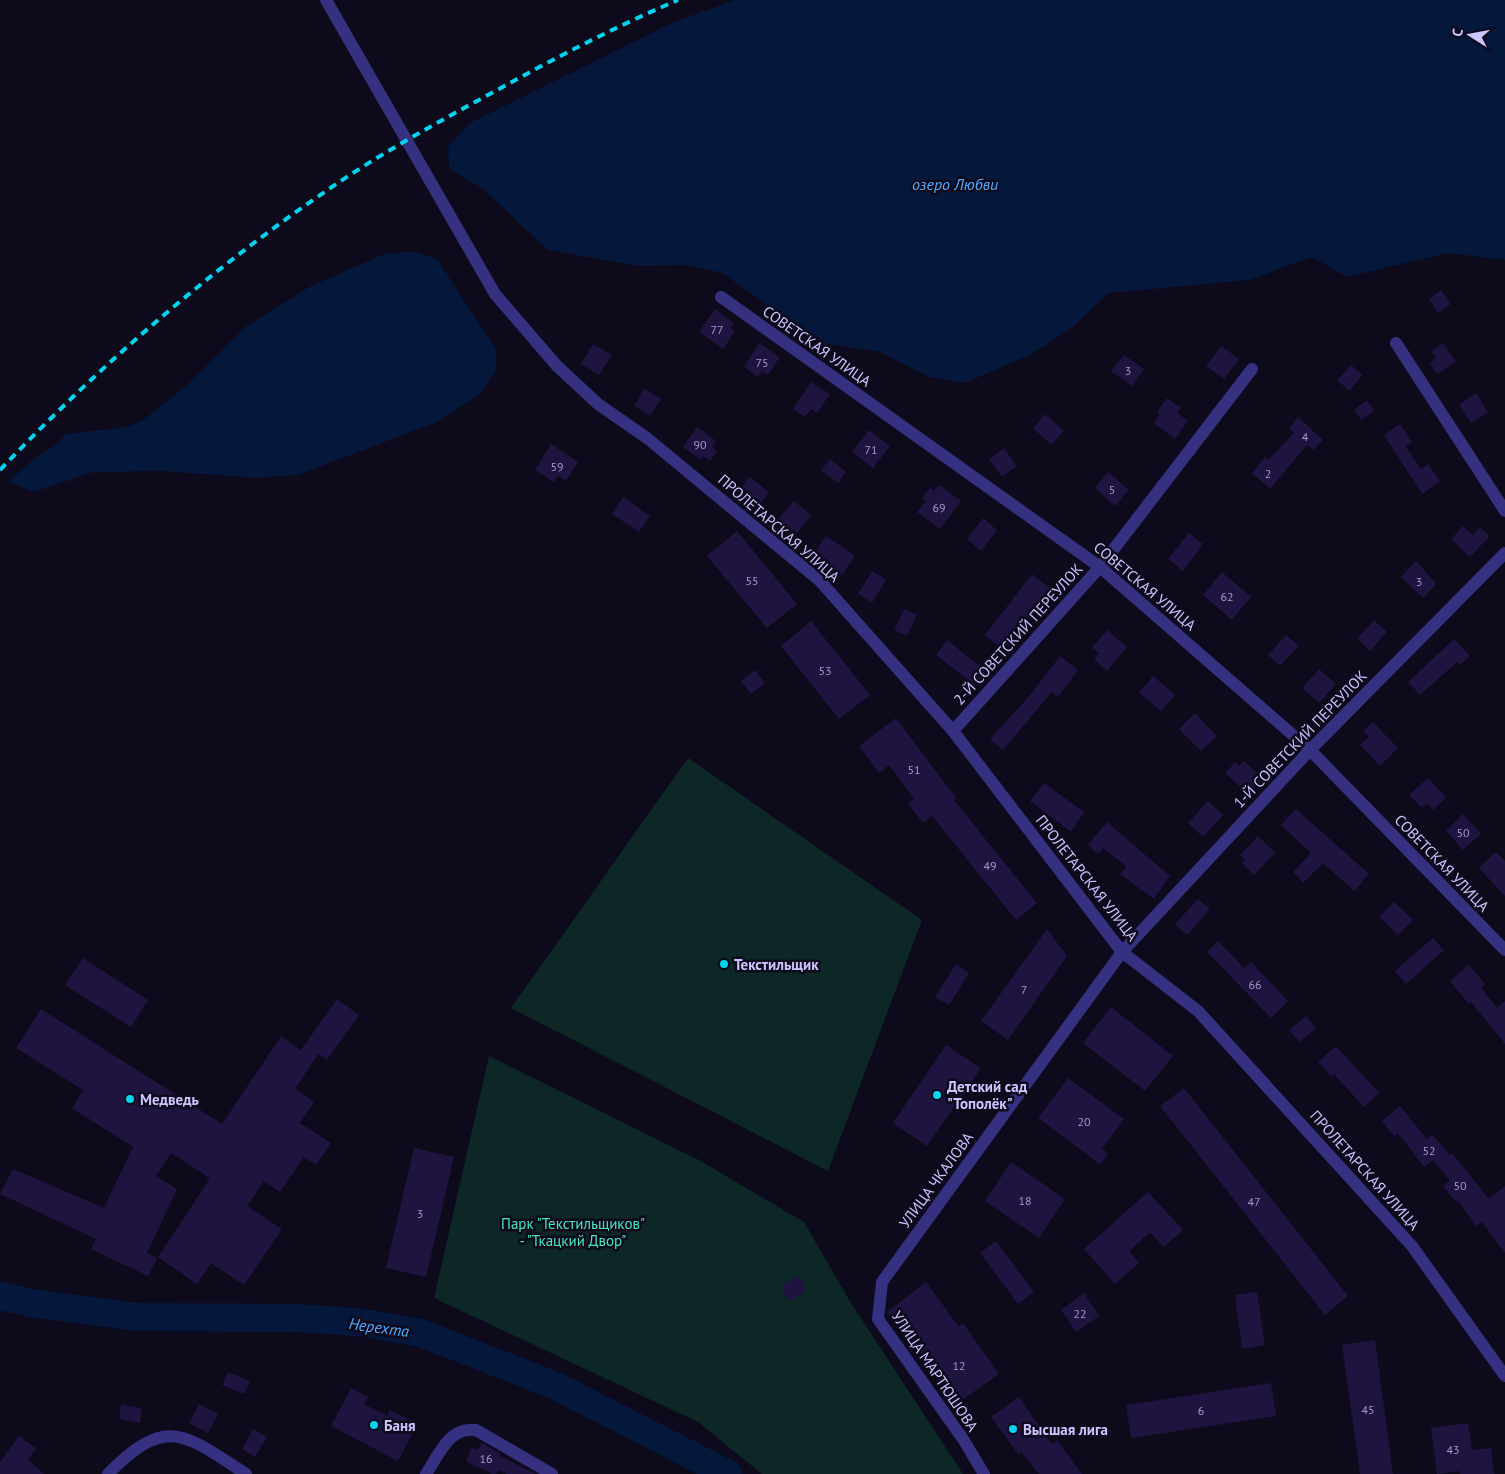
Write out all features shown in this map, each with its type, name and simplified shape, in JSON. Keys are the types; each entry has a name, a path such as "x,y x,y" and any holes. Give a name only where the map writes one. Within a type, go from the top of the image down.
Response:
{"street":[{"name":"ПРОЛЕТАРСКАЯ УЛИЦА","path":"326,0 495,294 557,366 598,404 648,438 820,581 953,731 1122,952 1198,1011 1412,1246 1505,1376"},
{"name":"СОВЕТСКАЯ УЛИЦА","path":"721,297 1100,567 1310,750 1505,950"},
{"path":"1396,343 1505,511"},
{"name":"2-Й СОВЕТСКИЙ ПЕРЕУЛОК","path":"953,731 1100,567 1252,369"},
{"name":"1-Й СОВЕТСКИЙ ПЕРЕУЛОК","path":"1122,952 1310,750 1505,553"},
{"name":"УЛИЦА ЧКАЛОВА","path":"882,1282 1122,952"},
{"name":"УЛИЦА МАРТЮШОВА","path":"882,1282 878,1319 963,1439 984,1474"},
{"path":"426,1474 451,1436 466,1429 476,1430 552,1474"},
{"path":"108,1474 129,1452 152,1439 178,1435 193,1439 246,1474"}],"green space":[{"name":"Текстильщик","path":"688,758 922,920 828,1171 511,1008"},
{"name":"Парк \"Текстильщиков\" - \"Ткацкий Двор\"","path":"489,1056 699,1160 804,1222 851,1303 963,1474 762,1474 698,1422 434,1298"}],"water":[{"name":"озеро Любви","path":"734,0 1505,0 1505,260 1447,253 1347,277 1312,257 1250,280 1109,293 1073,327 1030,355 965,383 929,377 880,352 821,343 722,273 688,265 639,266 548,250 482,188 449,169 448,147 470,123 674,22"},
{"path":"416,252 437,259 496,349 496,370 480,394 437,422 298,475 256,478 162,471 94,472 34,492 8,482 35,458 56,445 66,434 121,428 141,422 186,386 245,327 311,286 387,253"}],"building":[{"path":"1441,290 1451,304 1438,313 1429,299"},
{"path":"715,309 734,323 731,328 735,331 723,349 699,332"},
{"path":"759,343 780,357 768,375 762,371 758,377 744,367"},
{"path":"1443,343 1456,362 1437,374 1430,363 1436,358 1431,351"},
{"path":"593,344 612,355 599,375 581,364"},
{"path":"1221,346 1239,359 1224,379 1206,366"},
{"path":"1124,355 1144,369 1132,386 1111,371"},
{"path":"1351,365 1363,375 1349,391 1337,380"},
{"path":"811,382 830,394 817,413 811,409 805,417 793,409"},
{"path":"644,388 661,399 650,416 634,406"},
{"path":"1476,393 1488,412 1471,423 1459,405"},
{"path":"1167,398 1181,408 1177,413 1188,421 1175,439 1154,423 1160,415 1157,412"},
{"path":"1367,400 1374,411 1361,420 1354,410"},
{"path":"1045,414 1064,431 1051,445 1033,428"},
{"path":"1298,417 1323,440 1313,450 1307,445 1270,489 1252,473 1265,457 1268,460 1294,433 1289,428"},
{"path":"1400,424 1412,442 1405,446 1421,469 1428,464 1440,481 1422,494 1384,435"},
{"path":"697,427 716,441 712,447 717,451 710,461 703,456 701,460 683,447"},
{"path":"869,430 890,446 873,468 852,452"},
{"path":"551,444 578,462 566,481 558,476 554,482 535,470"},
{"path":"1004,448 1017,466 1002,477 989,459"},
{"path":"830,459 846,472 838,483 821,470"},
{"path":"1108,472 1129,490 1115,506 1095,488"},
{"path":"749,477 769,492 760,505 740,490"},
{"path":"939,485 961,501 940,529 917,512 926,501 922,498 930,488 934,491"},
{"path":"623,497 650,516 639,532 612,514"},
{"path":"794,501 811,515 794,537 776,522"},
{"path":"983,518 997,530 981,551 967,539"},
{"path":"1463,526 1473,535 1480,527 1490,536 1470,557 1451,539"},
{"path":"737,531 797,604 767,628 707,556"},
{"path":"1189,533 1203,544 1183,571 1168,559"},
{"path":"826,536 855,556 842,575 813,555"},
{"path":"1416,561 1436,584 1423,598 1401,577"},
{"path":"872,571 886,580 872,603 858,594"},
{"path":"1222,572 1251,597 1232,620 1203,595"},
{"path":"1032,574 1052,590 1009,646 1003,642 1000,647 985,635"},
{"path":"904,609 917,615 907,636 894,630"},
{"path":"1374,620 1387,632 1370,651 1357,639"},
{"path":"811,621 870,695 839,719 781,646"},
{"path":"1107,630 1127,647 1107,671 1094,659 1099,653 1092,648"},
{"path":"1286,635 1299,646 1280,666 1268,655"},
{"path":"1454,639 1470,656 1460,665 1457,662 1420,695 1408,682"},
{"path":"947,640 987,672 976,686 936,655"},
{"path":"1060,656 1078,670 1058,697 1052,692 1003,750 990,739 1031,694"},
{"path":"1319,669 1336,684 1319,703 1302,688"},
{"path":"755,670 765,683 751,694 741,681"},
{"path":"1153,676 1175,695 1161,711 1139,693"},
{"path":"1195,713 1217,736 1201,751 1179,729"},
{"path":"896,718 956,798 954,800 1037,903 1016,920 932,816 923,823 908,804 914,799 889,765 879,773 859,746"},
{"path":"1373,722 1398,748 1380,766 1360,745 1369,737 1363,731"},
{"path":"1244,761 1263,778 1248,794 1225,773 1235,762 1239,766"},
{"path":"1428,778 1446,798 1433,810 1427,803 1422,808 1409,795"},
{"path":"1044,783 1084,812 1071,832 1030,801"},
{"path":"1208,801 1223,815 1203,837 1188,823"},
{"path":"1296,809 1369,874 1354,891 1323,863 1303,883 1293,872 1311,853 1281,825"},
{"path":"1463,814 1481,834 1463,850 1446,831"},
{"path":"1107,822 1170,876 1154,899 1120,874 1127,867 1103,848 1098,854 1088,845"},
{"path":"1258,836 1275,853 1254,875 1242,863 1245,859 1240,855"},
{"path":"1496,852 1505,861 1505,896 1479,868"},
{"path":"1198,899 1210,909 1187,935 1175,924"},
{"path":"1394,902 1413,920 1398,935 1379,917"},
{"path":"1047,929 1067,956 1008,1040 981,1021"},
{"path":"1433,938 1444,950 1406,984 1395,971"},
{"path":"1218,941 1244,968 1251,962 1288,1001 1271,1018 1207,952"},
{"path":"83,958 148,1000 131,1027 65,985"},
{"path":"956,964 969,973 949,1005 935,997"},
{"path":"1469,965 1485,984 1481,988 1497,1008 1505,1001 1505,1044 1471,1002 1469,1004 1450,981"},
{"path":"337,999 359,1015 327,1060 318,1054 295,1089 314,1102 300,1123 331,1143 316,1165 304,1157 280,1192 264,1181 247,1206 282,1229 244,1285 211,1263 197,1284 158,1257 210,1178 171,1153 156,1176 177,1189 147,1253 157,1258 148,1276 91,1249 96,1239 0,1194 13,1169 104,1208 133,1147 72,1108 83,1090 16,1048 41,1009 222,1124 281,1036 301,1050"},
{"path":"1111,1007 1173,1056 1145,1091 1083,1043"},
{"path":"1306,1016 1316,1028 1299,1042 1289,1030"},
{"name":"Детский сад \"Тополёк\"","path":"946,1045 981,1068 927,1146 893,1123"},
{"path":"1336,1046 1379,1093 1364,1107 1334,1074 1332,1077 1318,1062"},
{"path":"1068,1078 1124,1119 1102,1149 1108,1154 1100,1164 1038,1118"},
{"path":"1184,1088 1348,1296 1325,1315 1160,1106"},
{"path":"1400,1106 1427,1139 1432,1134 1450,1155 1452,1153 1489,1199 1505,1186 1505,1253 1482,1222 1476,1226 1458,1201 1456,1202 1443,1186 1450,1180 1433,1160 1424,1167 1398,1133 1394,1136 1382,1121"},
{"path":"414,1148 454,1157 426,1277 386,1268"},
{"path":"1011,1162 1065,1199 1039,1238 985,1201"},
{"path":"1148,1192 1183,1230 1164,1247 1150,1232 1129,1251 1139,1263 1115,1284 1084,1249"},
{"path":"996,1241 1034,1292 1018,1304 980,1253"},
{"path":"799,1276 806,1292 788,1301 781,1285"},
{"path":"926,1282 959,1327 963,1323 999,1374 955,1405 887,1312"},
{"path":"1257,1292 1265,1345 1242,1349 1235,1295"},
{"path":"1084,1293 1099,1316 1076,1332 1061,1310"},
{"path":"1375,1340 1393,1474 1360,1474 1342,1345"},
{"path":"228,1372 250,1381 244,1394 222,1385"},
{"path":"1271,1383 1276,1416 1131,1438 1126,1405"},
{"name":"Баня","path":"351,1388 368,1397 364,1404 387,1416 390,1410 417,1424 398,1461 331,1426"},
{"path":"1019,1397 1052,1444 1057,1440 1082,1474 1039,1474 1021,1452 1018,1454 991,1417"},
{"path":"199,1404 218,1414 208,1433 189,1423"},
{"path":"121,1405 142,1408 140,1423 119,1419"},
{"path":"1468,1423 1472,1450 1491,1448 1494,1474 1460,1474 1459,1471 1437,1474 1431,1428"},
{"path":"253,1429 267,1437 255,1457 242,1449"},
{"path":"19,1436 36,1448 28,1460 44,1474 0,1474 0,1462"},
{"path":"482,1443 501,1454 500,1456 536,1474 507,1474 498,1470 496,1474 492,1474 466,1461 472,1447 478,1450"}],"waterway":[{"name":"Нерехта","path":"0,1296 30,1303 138,1317 296,1318 358,1322 421,1333 556,1386 728,1474"}],"railway":[{"path":"0,470 76,394 156,322 239,254 326,191 411,138 521,77 610,31 678,0"}],"place":[{"name":"Текстильщик","path":"724,964"},
{"name":"Детский сад \"Тополёк\"","path":"937,1095"},
{"name":"Медведь","path":"130,1099"},
{"name":"Баня","path":"374,1425"},
{"name":"Высшая лига","path":"1013,1429"}]}
